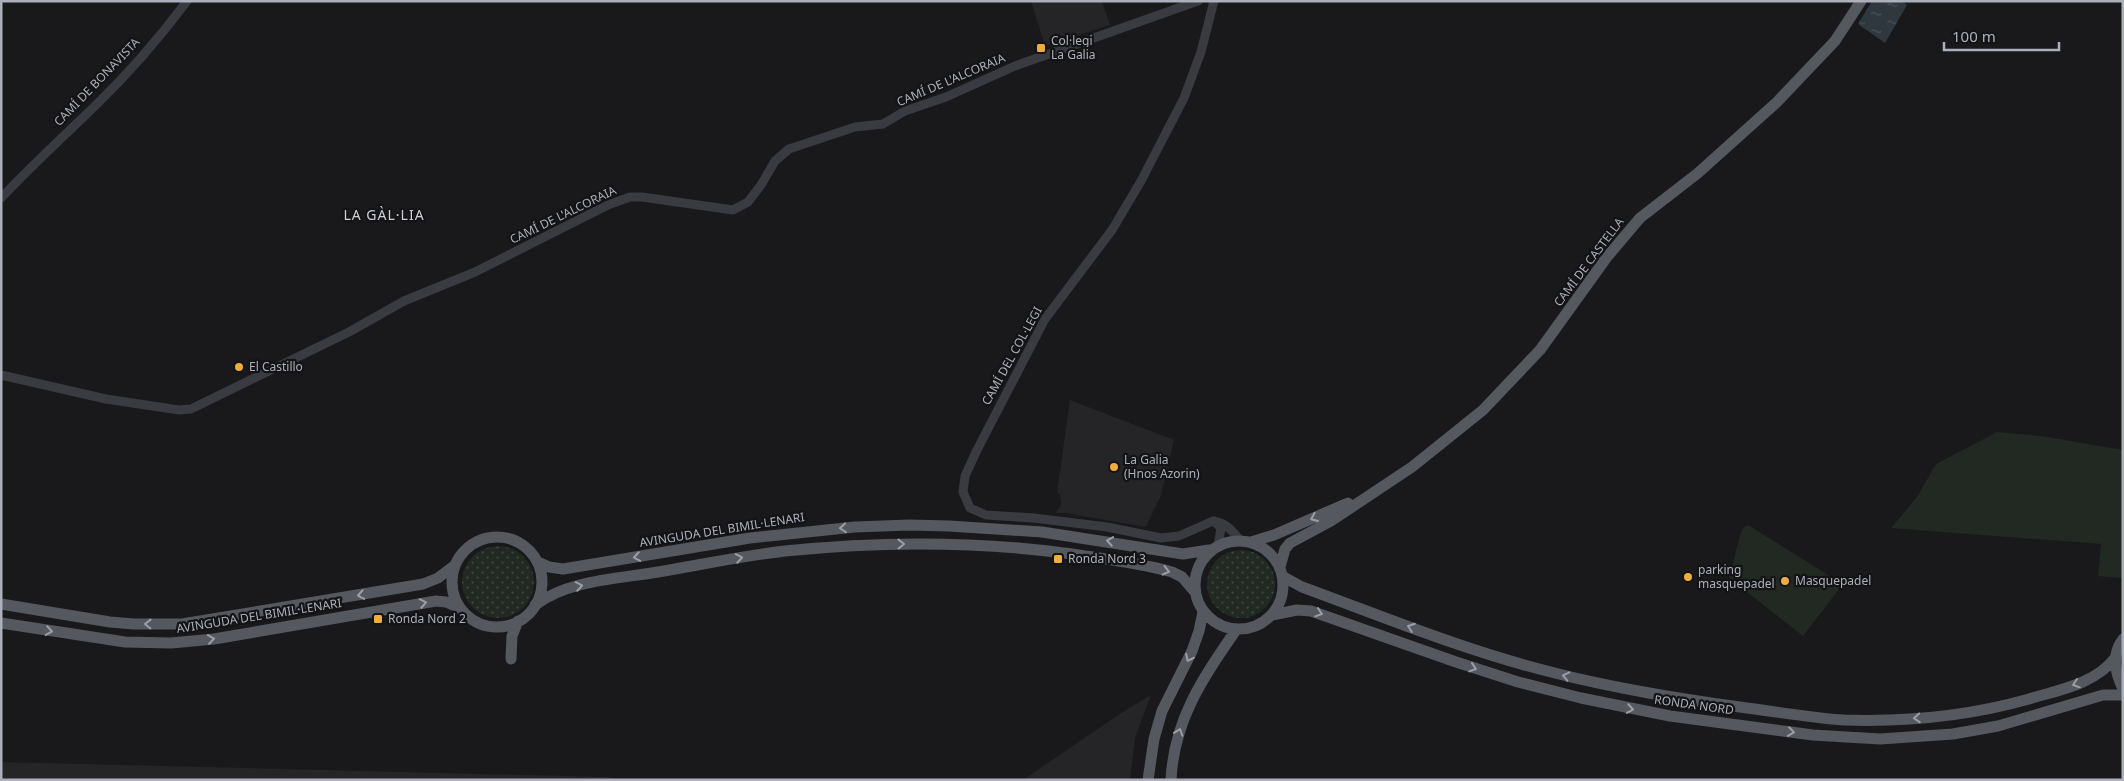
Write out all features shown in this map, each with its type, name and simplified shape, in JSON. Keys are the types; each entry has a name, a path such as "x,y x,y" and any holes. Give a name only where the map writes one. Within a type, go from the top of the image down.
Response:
{"main road":[{"name":"CAMÍ DE CASTELLA","path":"1281,572 1285,549 1290,542 1330,521 1412,467 1483,410 1540,350 1607,257 1640,218 1698,173 1776,102 1834,42 1861,1"},
{"name":"CAMÍ DE CASTELLA","path":"1246,542 1274,535 1375,492"},
{"name":"AVINGUDA DEL BIMIL·LENARI","path":"538,562 548,567 564,569 750,538 855,527 909,525 1042,532 1183,554 1214,548"},
{"path":"495,537 512,539 528,549 538,562 542,586 535,605 529,613 518,621 506,626 484,625 467,615 460,608 453,591 452,580 455,565 467,547 481,540 495,537"},
{"path":"535,605 556,591 767,554 875,545 976,545 1103,558 1172,572 1182,577 1195,592 1203,612 1212,622 1236,630 1261,624 1272,615 1281,598 1281,572 1273,555 1260,546 1246,542 1214,548 1202,559 1197,570 1195,592"},
{"name":"AVINGUDA DEL BIMIL·LENARI","path":"1,604 110,622 196,623 423,584 438,578 455,565"},
{"name":"RONDA NORD","path":"1281,572 1302,587 1433,635 1549,672 1636,692 1827,718 1894,720 1943,716 1988,709 2057,691 2089,680 2109,666 2115,658"},
{"name":"AVINGUDA DEL BIMIL·LENARI","path":"1,623 124,642 171,643 214,639 436,601 446,602 460,608"},
{"name":"RONDA NORD","path":"1272,615 1297,610 1311,611 1510,680 1616,706 1670,716 1813,735 1880,738 1953,734 1998,726 2103,695 2123,695"},
{"path":"1148,780 1154,738 1162,711 1192,651 1203,612"},
{"path":"511,660 512,636 518,621"},
{"path":"1171,780 1176,740 1184,715 1195,691 1236,630"},
{"path":"2123,639 2115,658 2116,671 2123,689"}],"street":[{"name":"CAMÍ DE BONAVISTA","path":"1,198 31,166 98,104 161,34 187,1"},
{"name":"CAMÍ DE L'ALCORAIA","path":"1,375 106,399 186,409 196,406 349,332 404,301 475,272 608,205 630,197 642,197 733,210 748,202 761,185 775,161 789,149 855,127 883,124 905,111 946,97 1015,66 1198,1"},
{"name":"CAMÍ DEL COL·LEGI","path":"1213,521 1179,536 1161,538 1107,527 1034,518 986,515 970,508 963,492 965,476 977,450 1045,319 1112,230 1141,181 1184,98 1201,52 1214,1"},
{"path":"1213,521 1222,522 1246,542"},
{"path":"1213,521 1221,528 1214,548"}],"shaded area":[{"path":"1031,1 1102,1 1110,25 1045,46"},
{"name":"La Galia (Hnos Azorin)","path":"1070,400 1174,440 1161,495 1146,527 1065,513 1055,513 1061,506 1060,494 1057,493"},
{"path":"1997,432 2041,436 2123,450 2123,578 2098,576 2101,544 1891,528 1917,497 1936,464"},
{"name":"Masquepadel","path":"1748,525 1843,584 1803,636 1729,578 1741,532"},
{"path":"498,546 518,552 528,562 534,582 528,602 518,612 498,618 478,612 468,602 462,582 468,562 478,552"},
{"path":"1234,550 1248,550 1260,555 1270,565 1275,577 1275,591 1270,603 1260,613 1248,618 1234,618 1222,613 1212,603 1207,591 1207,577 1212,565 1222,555"},
{"path":"1151,695 1135,738 1130,780 1023,780 1121,713"},
{"path":"1,762 605,777 628,780 1,780"}],"water":[{"path":"1872,1 1902,1 1907,5 1885,43 1858,24"}],"place":[{"name":"Col·legi La Galia","path":"1041,48"},
{"name":"El Castillo","path":"239,367"},
{"name":"La Galia (Hnos Azorin)","path":"1114,467"},
{"name":"Ronda Nord 3","path":"1058,559"},
{"name":"parking masquepadel","path":"1688,577"},
{"name":"Masquepadel","path":"1785,581"},
{"name":"Ronda Nord 2","path":"378,619"}],"district":[{"name":"LA GÀL·LIA","path":"384,215"}]}
